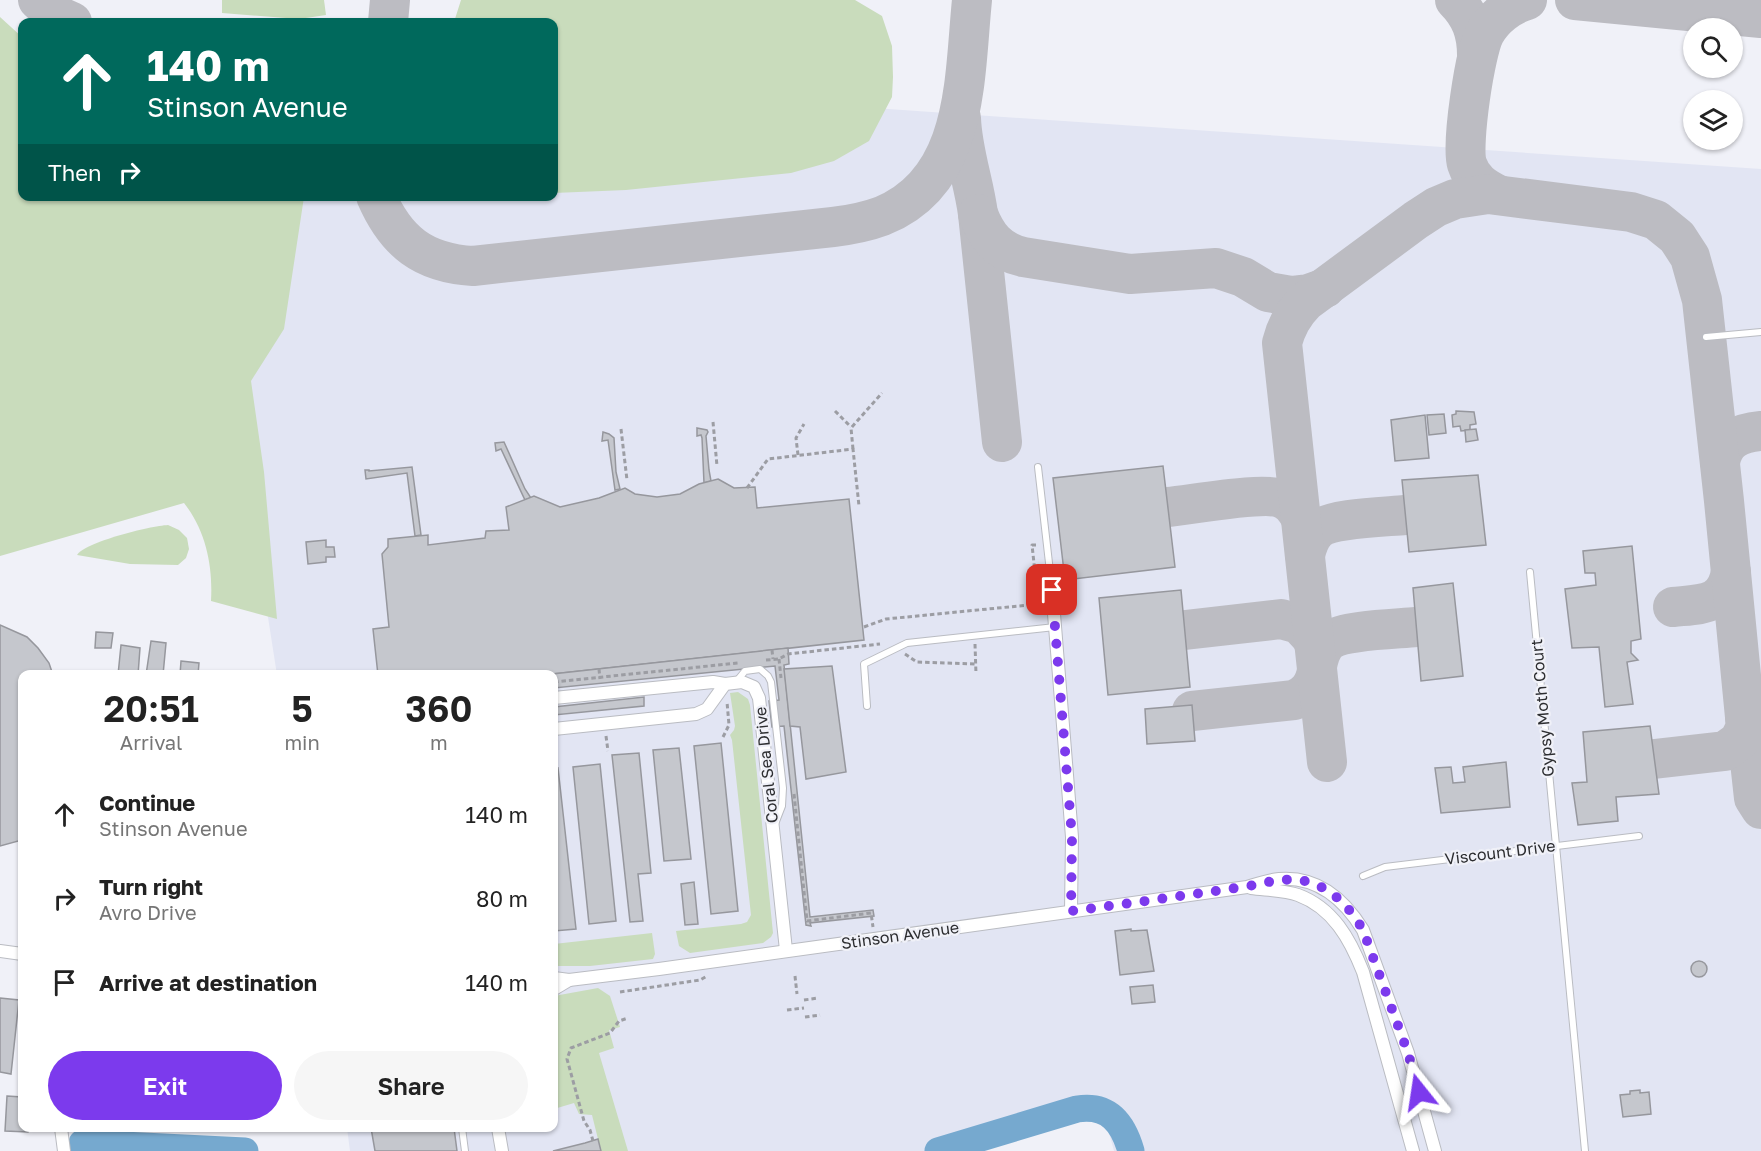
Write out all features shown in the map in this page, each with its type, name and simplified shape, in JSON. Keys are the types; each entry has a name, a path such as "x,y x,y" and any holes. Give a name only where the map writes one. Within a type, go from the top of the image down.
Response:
{"street":[{"path":"1052,590 1072,837 1071,911"},
{"path":"558,698 713,682 731,684"},
{"name":"Coral Sea Drive","path":"731,684 742,682 754,687 759,698 786,951"},
{"path":"558,729 696,714 707,709 731,684"},
{"path":"1247,887 1277,879 1293,879 1310,883 1328,890 1353,913 1371,948 1408,1053 1435,1151"},
{"path":"1247,887 1296,894 1327,913 1341,927 1353,947 1362,972 1413,1151"},
{"name":"Stinson Avenue","path":"558,979 569,980 1247,887"},
{"path":"0,951 18,953"},
{"path":"558,987 569,980"},
{"path":"62,1132 64,1151"},
{"path":"499,1132 501,1151"}],"lane":[{"path":"1706,337 1761,332"},
{"path":"1038,467 1052,590"},
{"name":"Gypsy Moth Court","path":"1530,572 1585,1151"},
{"path":"867,706 864,664 907,643 1056,627"},
{"path":"731,684 745,671 760,669 771,682 783,788 782,806 773,829"},
{"name":"Viscount Drive","path":"1363,876 1385,867 1639,836"},
{"path":"463,1132 465,1151"}],"path":[{"path":"851,428 882,393"},
{"path":"835,411 851,428 859,506"},
{"path":"713,422 717,466"},
{"path":"798,455 796,438 804,424"},
{"path":"621,429 627,480"},
{"path":"747,488 768,459 853,448"},
{"path":"1038,593 1032,545 1047,544"},
{"path":"864,627 886,619 1039,604"},
{"path":"975,636 976,674"},
{"path":"772,650 773,659"},
{"path":"761,660 779,658 781,678"},
{"path":"558,682 738,663"},
{"path":"794,794 807,921 871,913 874,938"},
{"path":"795,976 797,994"},
{"path":"804,1000 818,998"},
{"path":"787,1010 804,1008"},
{"path":"806,1017 820,1015"},
{"path":"593,1141 584,1121 567,1059 572,1048 610,1033 619,1021 628,1018"}],"shaded area":[{"path":"558,86 1761,169 1761,1151 1114,1151 1104,1115 975,1151 350,1151 348,1132 558,1132 558,670 276,670 248,489 235,201 558,201"}],"green space":[{"path":"222,0 324,0 326,15 286,18 222,13"},
{"path":"461,0 855,0 882,16 892,46 892,97 869,141 834,161 791,173 626,190 558,193 558,18 455,18"},
{"path":"0,17 18,33 18,201 303,201 284,329 251,381 264,472 277,619 211,601 211,575 203,537 184,503 0,556"},
{"path":"168,525 179,530 187,538 189,549 186,558 178,565 130,564 77,555 82,550 105,540 147,528"},
{"path":"738,692 748,699 750,705 773,933 763,943 690,953 679,946 676,931 741,924 747,922 751,915 730,735 735,726 730,693"},
{"path":"652,933 655,954 653,959 590,966 558,966 558,944"},
{"path":"598,988 610,996 620,1027 609,1030 614,1048 599,1053 628,1151 601,1151 592,1115 579,1114 574,1103 558,1108 558,995"}],"building":[{"path":"1456,411 1474,412 1476,424 1470,425 1470,430 1461,431 1460,426 1453,427 1452,415 1456,414"},
{"path":"1444,414 1446,433 1429,435 1427,415"},
{"path":"1425,415 1429,458 1395,461 1391,420"},
{"path":"697,428 708,432 706,436 711,481 704,483 702,438 701,435 697,436"},
{"path":"1476,429 1478,440 1466,442 1465,430"},
{"path":"603,432 614,438 616,472 620,489 615,490 608,440 602,441"},
{"path":"504,442 531,498 525,500 501,449 496,451 495,443"},
{"path":"1163,466 1175,567 1065,580 1053,478"},
{"path":"412,467 421,535 415,536 407,473 366,479 365,470"},
{"path":"1478,475 1486,545 1409,552 1402,480"},
{"path":"718,479 734,488 755,487 757,508 849,499 864,640 558,673 558,670 377,670 373,629 389,627 382,554 388,547 388,539 428,535 428,545 485,538 486,531 509,530 506,507 534,496 560,507 599,498 625,488 635,494 657,497 680,494 699,484"},
{"path":"326,540 326,547 334,547 335,557 326,557 326,562 308,564 306,542"},
{"path":"1632,546 1641,639 1631,641 1631,653 1638,660 1627,662 1633,704 1605,707 1599,647 1572,648 1565,589 1596,585 1595,573 1585,573 1583,551"},
{"path":"1453,583 1463,676 1421,681 1413,588"},
{"path":"1181,590 1190,687 1108,695 1099,598"},
{"path":"0,625 27,637 38,648 51,670 18,670 18,841 0,846"},
{"path":"96,632 113,633 111,648 95,648"},
{"path":"151,641 166,643 163,670 147,670"},
{"path":"121,645 140,648 138,670 118,670"},
{"path":"788,648 789,664 784,665 810,917 873,910 874,916 806,925 784,726 772,727 769,701 779,700 775,666 558,688 558,673"},
{"path":"181,661 199,663 198,670 180,670"},
{"path":"832,666 846,772 806,779 800,727 790,726 784,669"},
{"path":"644,697 644,706 558,715 558,707"},
{"path":"1192,705 1195,741 1147,744 1145,709"},
{"path":"1650,726 1659,794 1616,797 1618,821 1578,825 1572,783 1587,782 1583,732"},
{"path":"721,743 738,911 711,914 694,746"},
{"path":"679,748 691,859 664,861 653,750"},
{"path":"639,753 651,873 638,874 643,921 630,922 612,755"},
{"path":"1506,762 1510,807 1441,813 1435,768 1451,767 1453,783 1465,782 1463,767"},
{"path":"600,764 616,921 589,924 573,767"},
{"path":"558,768 576,929 558,931"},
{"path":"694,882 698,924 685,925 681,884"},
{"path":"1131,929 1131,931 1147,930 1154,971 1120,975 1115,931"},
{"path":"1699,961 1707,969 1699,977 1691,969"},
{"path":"1153,985 1155,1002 1132,1004 1130,987"},
{"path":"0,998 18,1000 11,1074 0,1072"},
{"path":"1640,1090 1640,1093 1649,1092 1651,1114 1623,1117 1620,1095"},
{"path":"7,1096 18,1097 18,1132 5,1131"},
{"path":"372,1132 455,1132 457,1151 375,1151"},
{"path":"598,1139 601,1151 553,1151 585,1143"}],"waterway":[{"path":"938,1151 1077,1109 1088,1108 1106,1113 1113,1118 1124,1132 1131,1151"},
{"path":"82,1143 245,1151"}],"taxiway":[{"path":"38,0 54,14 63,18"},
{"path":"388,18 390,0"},
{"path":"378,201 393,226 413,247 440,260 473,266 833,227 882,216 911,200 932,178 947,153 957,124 963,93 972,0"},
{"path":"1455,0 1472,25 1477,55"},
{"path":"1499,195 1479,183 1467,164 1466,138 1470,98 1477,58 1485,33 1503,12 1527,0"},
{"path":"1575,0 1761,18"},
{"path":"961,118 978,214 1002,442"},
{"path":"1327,762 1282,343 1288,326 1305,302 1416,220 1436,207 1455,199 1488,194 1631,212 1656,220 1677,237 1690,257 1702,300 1746,727 1739,741 1725,751 1654,759"},
{"path":"978,214 985,230 994,242 1007,251 1023,257 1130,274 1216,268 1243,277 1268,292 1291,296 1308,294 1325,288"},
{"path":"1720,462 1725,448 1734,439 1746,433 1761,431"},
{"path":"1168,507 1247,497 1276,497 1290,504 1301,518"},
{"path":"1305,555 1312,536 1324,526 1372,517 1405,515"},
{"path":"1673,607 1703,604 1718,597 1728,583 1731,572"},
{"path":"1185,630 1281,619 1299,624 1315,645"},
{"path":"1317,666 1325,645 1337,637 1359,632 1416,627"},
{"path":"1192,711 1294,700 1309,689 1317,671"},
{"path":"1745,716 1754,798 1761,809"}],"route":[{"path":"1052,590 1072,837 1071,911 1247,887 1277,879 1293,879 1328,890 1353,913 1363,930 1408,1053 1419,1092"}]}
